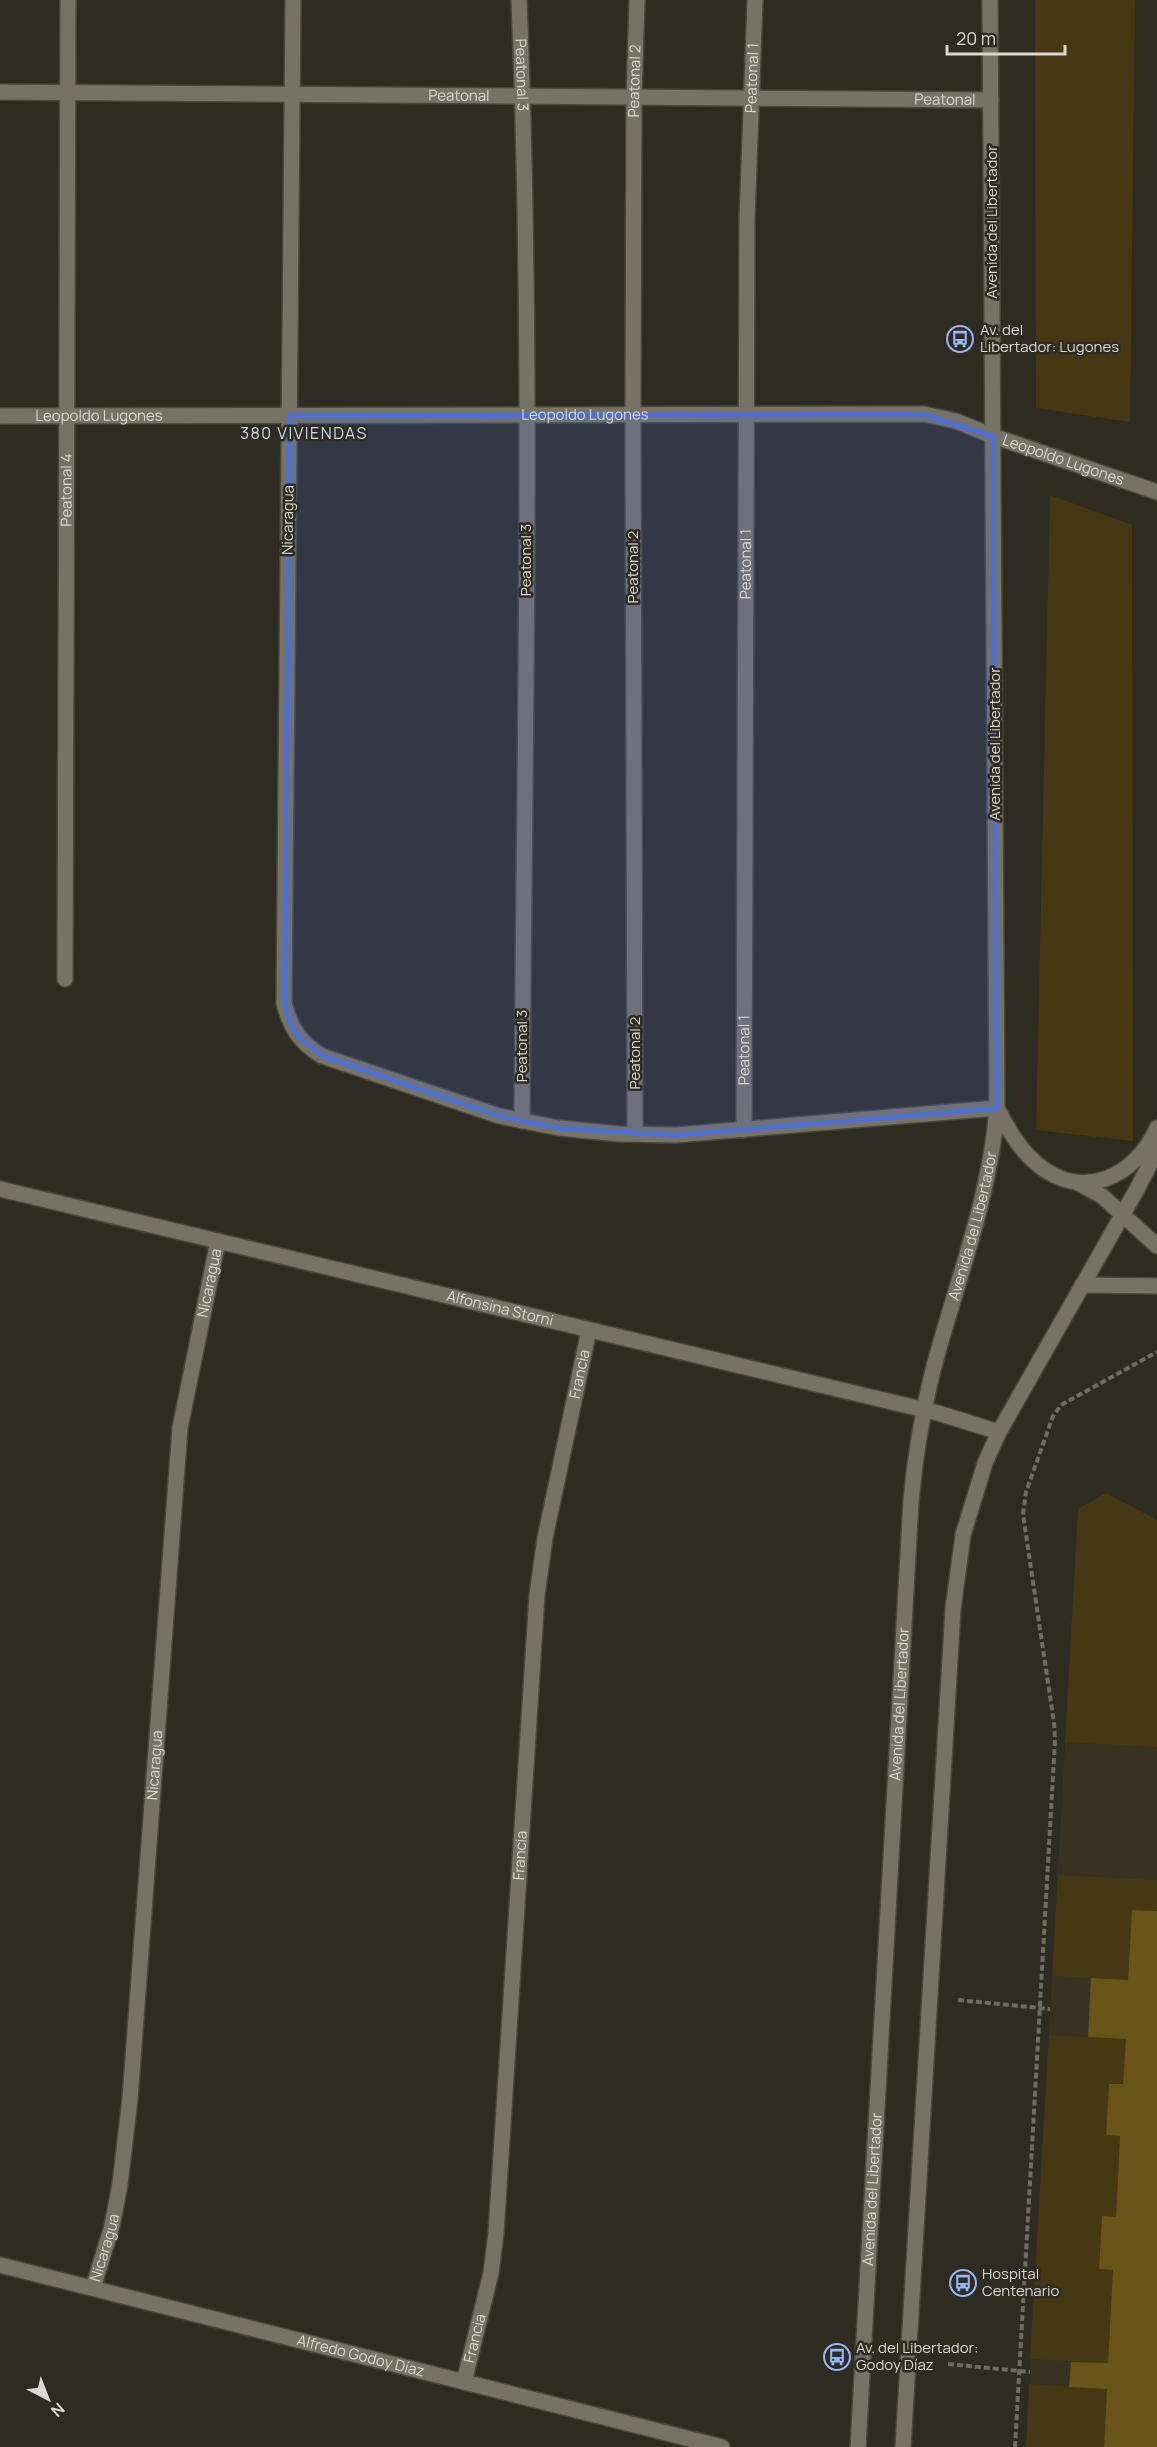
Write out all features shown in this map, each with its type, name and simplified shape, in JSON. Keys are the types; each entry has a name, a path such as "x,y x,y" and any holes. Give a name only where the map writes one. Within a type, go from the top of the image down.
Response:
{"street":[{"name":"Peatonal 4","path":"65,978 68,0"},
{"name":"Nicaragua","path":"293,0 284,1003 289,1021 298,1037 322,1056 499,1116 522,1120"},
{"name":"Peatonal 3","path":"519,0 523,97 527,415 522,1120"},
{"name":"Peatonal 2","path":"635,1134 633,414 634,97 637,0"},
{"name":"Peatonal 1","path":"744,1130 747,220 755,0"},
{"name":"Avenida del Libertador","path":"858,2447 911,1501 924,1411 986,1191 998,1108 990,0"},
{"name":"Peatonal","path":"0,92 991,100"},
{"name":"Leopoldo Lugones","path":"0,416 924,414 956,421 993,436 1157,492"},
{"path":"522,1120 559,1128 676,1135 998,1108 1013,1139 1038,1165 1056,1176 1075,1182 1102,1196 1157,1246"},
{"path":"1075,1182 1109,1179 1124,1171 1146,1148 1157,1128"},
{"path":"903,2447 953,1609 963,1535 973,1498 999,1432 1149,1166 1157,1142"},
{"name":"Alfonsina Storni","path":"0,1189 953,1417 999,1432"},
{"name":"Nicaragua","path":"93,2288 112,2226 120,2184 130,2099 180,1428 218,1241"},
{"path":"1082,1286 1157,1286"},
{"name":"Francia","path":"464,2382 491,2273 496,2233 537,1595 545,1538 589,1330"},
{"name":"Alfredo Godoy Díaz","path":"0,2265 722,2447"}],"path":[{"path":"1015,2447 1054,1723 1024,1528 1026,1492 1053,1416 1061,1405 1157,1352"},
{"path":"953,1999 1050,2009"},
{"path":"948,2364 1030,2372"}],"highlighted area":[{"path":"924,414 993,436 997,1108 676,1135 559,1128 499,1116 322,1056 298,1037 289,1021 284,1003 289,415"}],"shaded area":[{"path":"1035,0 1135,0 1130,422 1036,408"},
{"path":"1050,495 1132,525 1133,1141 1036,1130"},
{"path":"1106,1493 1157,1520 1157,2447 1026,2447 1078,1509"},
{"path":"1106,1493 1157,1520 1157,1747 1065,1742 1078,1509"},
{"path":"1058,1875 1157,1880 1157,1911 1132,1910 1128,1980 1052,1976"},
{"path":"1049,2035 1126,2039 1123,2084 1109,2084 1106,2135 1120,2136 1116,2217 1102,2216 1099,2269 1113,2270 1108,2363 1030,2359"},
{"path":"1029,2384 1107,2389 1104,2447 1026,2447"}],"building":[{"path":"1132,1910 1157,1911 1157,2447 1104,2447 1107,2389 1069,2387 1071,2362 1108,2363 1113,2270 1099,2269 1102,2216 1116,2217 1120,2136 1106,2135 1109,2084 1123,2084 1126,2039 1088,2037 1091,1978 1128,1980"}],"place":[{"name":"Av. del Libertador: Lugones","path":"960,339"},
{"name":"Hospital Centenario","path":"963,2283"},
{"name":"Av. del Libertador: Godoy Díaz","path":"837,2357"}],"district":[{"name":"380 VIVIENDAS","path":"304,433"}]}
